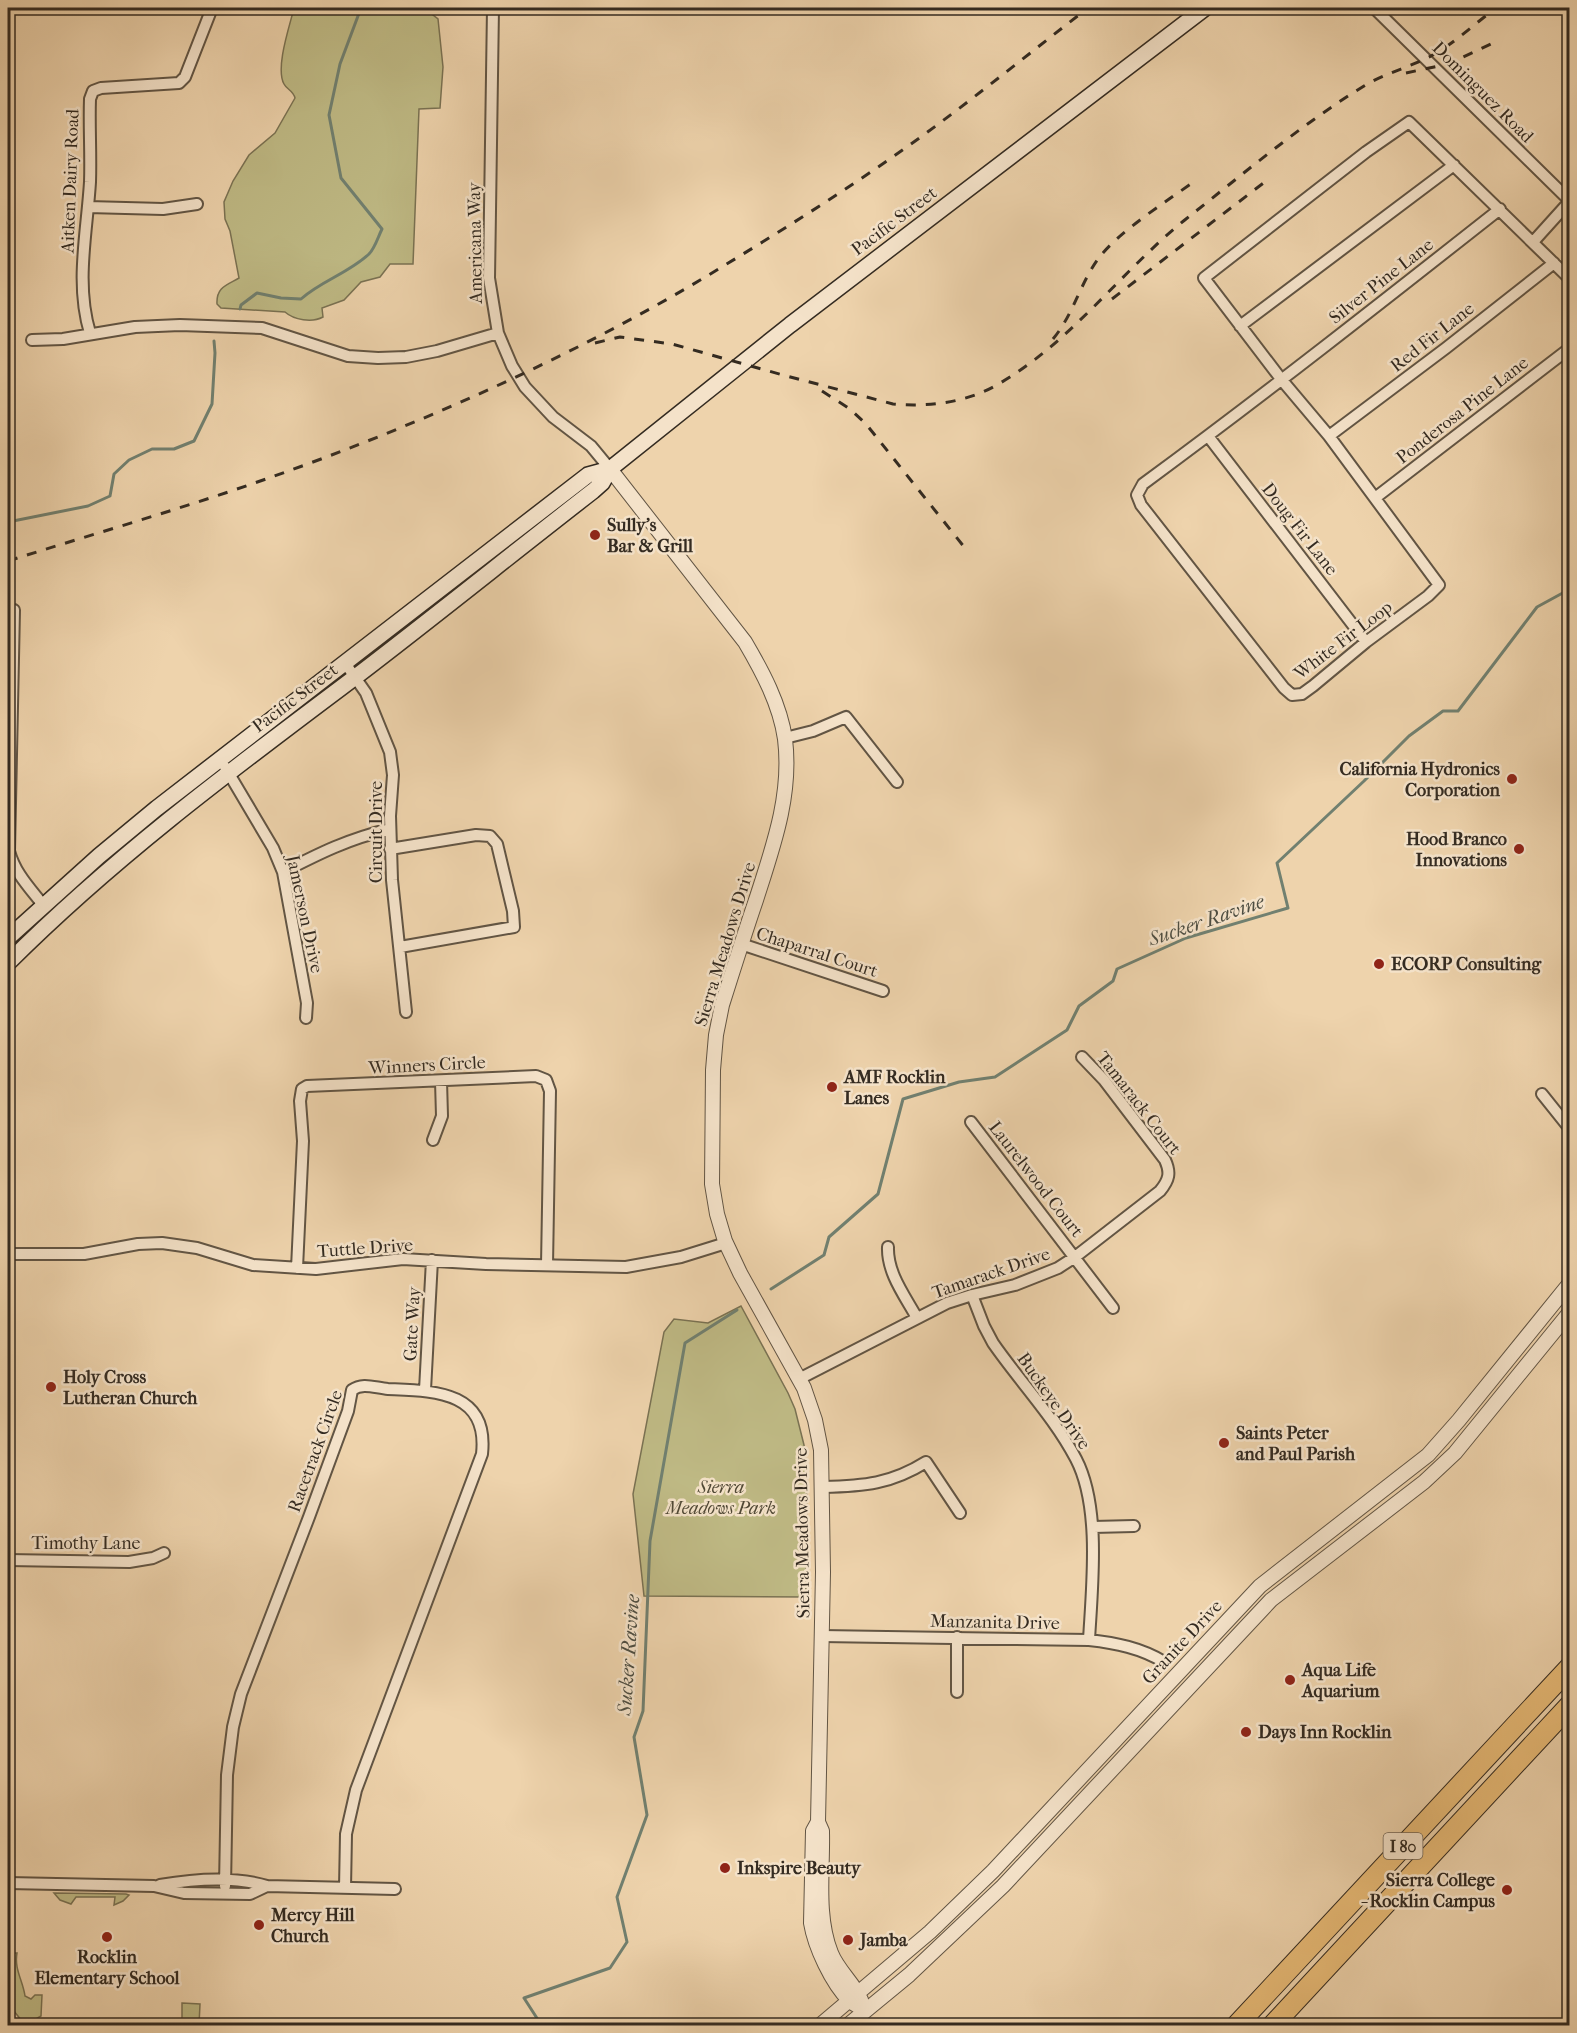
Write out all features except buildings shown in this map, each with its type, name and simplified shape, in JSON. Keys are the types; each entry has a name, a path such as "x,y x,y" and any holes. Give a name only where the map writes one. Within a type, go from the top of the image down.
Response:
{"highway":[{"name":"I 80","path":"1236,2025 1569,1667"},
{"name":"I 80","path":"1272,2025 1569,1705"}],"main road":[{"name":"Pacific Street","path":"8,963 54,917 166,821 355,677 597,487 610,469 790,325 1205,8"},
{"name":"Pacific Street","path":"8,938 107,849 220,759 588,475 610,469"}],"street":[{"name":"Aitken Dairy Road","path":"90,333 83,299 84,232 90,180 90,99 93,91 101,88 178,83 185,77 212,8"},
{"name":"Americana Way","path":"494,8 489,278 498,333 512,366 525,387 553,417 591,446 610,469"},
{"name":"Dominguez Road","path":"1374,8 1569,201"},
{"path":"1281,379 1204,278 1366,152 1409,122 1569,279"},
{"path":"1240,326 1454,165"},
{"path":"1533,242 1569,201"},
{"path":"88,207 163,209 197,204"},
{"name":"Silver Pine Lane","path":"1281,379 1500,209"},
{"name":"Red Fir Lane","path":"1329,436 1554,263"},
{"path":"32,340 63,339 135,327 180,325 262,328 348,356 378,358 406,357 437,351 498,333"},
{"name":"Ponderosa Pine Lane","path":"1375,498 1569,348"},
{"name":"White Fir Loop","path":"1281,379 1329,436 1439,585 1313,686 1302,694 1292,695 1141,505 1137,495 1143,484 1281,379"},
{"name":"Doug Fir Lane","path":"1208,436 1366,642"},
{"name":"Sierra Meadows Drive","path":"610,469 744,642 761,669 774,700 785,738 786,779 780,828 722,1005 716,1035 713,1070 712,1184 717,1214 726,1243 740,1273 799,1379 818,1435 823,1465 818,1822 822,1831 824,1921 828,1944 854,1997"},
{"path":"14,610 9,851 14,867 43,905"},
{"name":"Circuit Drive","path":"345,663 366,693 390,752 393,775 390,849 406,1012"},
{"path":"785,738 813,731 846,717 897,782"},
{"name":"Jamerson Drive","path":"220,759 273,848 283,872 307,1003 306,1018"},
{"path":"283,872 340,843 390,829"},
{"path":"390,849 476,835 490,836 497,844 513,911 514,927 400,948"},
{"name":"Chaparral Court","path":"741,944 883,991"},
{"name":"Tamarack Court","path":"1082,1057 1118,1097 1158,1149 1169,1170"},
{"name":"Winners Circle","path":"297,1268 303,1141 300,1101 302,1089 307,1086 536,1076 542,1076 550,1084 547,1265"},
{"path":"433,1140 442,1116 441,1081"},
{"path":"1542,1094 1569,1129"},
{"name":"Laurelwood Court","path":"971,1122 1113,1308"},
{"name":"Tamarack Drive","path":"799,1379 947,1303 1036,1278 1075,1257 1160,1191 1170,1176 1169,1170"},
{"name":"Tuttle Drive","path":"8,1254 84,1254 138,1244 162,1243 197,1248 253,1265 297,1268 340,1268 391,1259 626,1267 681,1257 726,1243"},
{"path":"888,1247 893,1275 917,1318"},
{"name":"Gate Way","path":"425,1390 432,1260"},
{"name":"Granite Drive","path":"819,2025 930,1932 993,1871 1253,1593 1428,1455 1569,1283"},
{"name":"Buckeye Drive","path":"972,1295 993,1343 1053,1423 1076,1460 1088,1492 1092,1527 1089,1640"},
{"name":"Granite Drive","path":"847,2025 917,1967 1003,1886 1271,1600 1424,1482 1455,1453 1569,1312"},
{"name":"Racetrack Circle","path":"225,1884 226,1775 233,1727 241,1694 317,1496 348,1411 352,1390 365,1385 386,1389 425,1390 452,1396 468,1409 479,1425 483,1439 482,1454 356,1790 347,1823 345,1887"},
{"path":"823,1487 878,1484 911,1472 926,1462 960,1513"},
{"path":"1092,1527 1134,1526"},
{"name":"Timothy Lane","path":"8,1560 129,1562 153,1558 164,1553"},
{"name":"Manzanita Drive","path":"821,1636 1089,1640 1130,1647 1164,1662"},
{"path":"957,1637 957,1692"},
{"name":"Sierra Meadows Drive","path":"818,1822 813,1831 811,1923 813,1935 824,1960 865,2010"},
{"path":"8,1883 154,1886 185,1881 225,1884 250,1881 267,1886 395,1889"},
{"path":"811,1923 823,1882"},
{"path":"154,1886 184,1893 250,1894 267,1886"}],"green space":[{"path":"294,8 424,8 438,19 443,67 440,108 419,109 413,264 390,264 380,277 361,282 344,300 322,308 323,317 309,320 293,317 285,312 221,308 217,304 220,290 239,278 230,231 225,219 224,202 233,181 249,155 275,133 295,98 284,84 281,68"},
{"name":"Sierra Meadows Park","path":"741,1306 788,1393 795,1409 804,1445 807,1473 806,1597 644,1596 633,1494 664,1332 674,1319 708,1323"},
{"path":"54,1893 129,1895 114,1905 115,1897 76,1897 71,1904 60,1900"},
{"path":"9,1953 17,1953 18,1970 25,1996 31,1999 35,1995 42,1995 41,2016 29,2023 22,2021 13,2010 9,2009 13,1986 9,1985 9,1979 14,1975 10,1968"},
{"path":"182,2003 200,2004 199,2025 182,2025"}],"waterway":[{"path":"240,309 241,305 257,293 301,299 361,261 375,246 382,229 341,178 329,115 340,64 361,8"},
{"path":"8,522 88,506 110,496 114,474 129,460 152,449 174,449 194,441 212,404 214,341"},
{"name":"Sucker Ravine","path":"771,1289 824,1255 829,1237 878,1194 903,1099 959,1082 995,1077 1067,1030 1079,1006 1113,981 1117,969 1186,938 1288,908 1277,863 1409,736 1443,711 1458,711 1537,607 1570,589"},
{"name":"Sucker Ravine","path":"542,2026 524,1998 610,1968 627,1942 617,1897 647,1815 634,1737 643,1711 650,1541 685,1343 737,1310"}],"railway":[{"path":"8,561 202,501 322,459 435,413 602,335 707,276 866,175 940,123 1088,8"},
{"path":"595,343 620,337 672,344 893,404 932,404 958,400 983,392 1022,369 1047,350 1162,240 1295,133 1364,86 1438,52 1496,8"},
{"path":"1406,73 1448,64 1493,43"},
{"path":"1053,339 1066,320 1098,259 1118,238 1144,217 1195,181"},
{"path":"1112,299 1266,181"},
{"path":"822,391 850,409 866,424 965,548"}],"place":[{"name":"Sully's Bar & Grill","path":"595,535"},
{"name":"California Hydronics Corporation","path":"1512,779"},
{"name":"Hood Branco Innovations","path":"1519,849"},
{"name":"ECORP Consulting","path":"1379,964"},
{"name":"AMF Rocklin Lanes","path":"832,1087"},
{"name":"Holy Cross Lutheran Church","path":"51,1387"},
{"name":"Saints Peter and Paul Parish","path":"1224,1443"},
{"name":"Aqua Life Aquarium","path":"1290,1680"},
{"name":"Days Inn Rocklin","path":"1246,1732"},
{"name":"Inkspire Beauty","path":"725,1868"},
{"name":"Sierra College - Rocklin Campus","path":"1507,1890"},
{"name":"Mercy Hill Church","path":"259,1925"},
{"name":"Rocklin Elementary School","path":"107,1937"},
{"name":"Jamba","path":"848,1940"}]}
